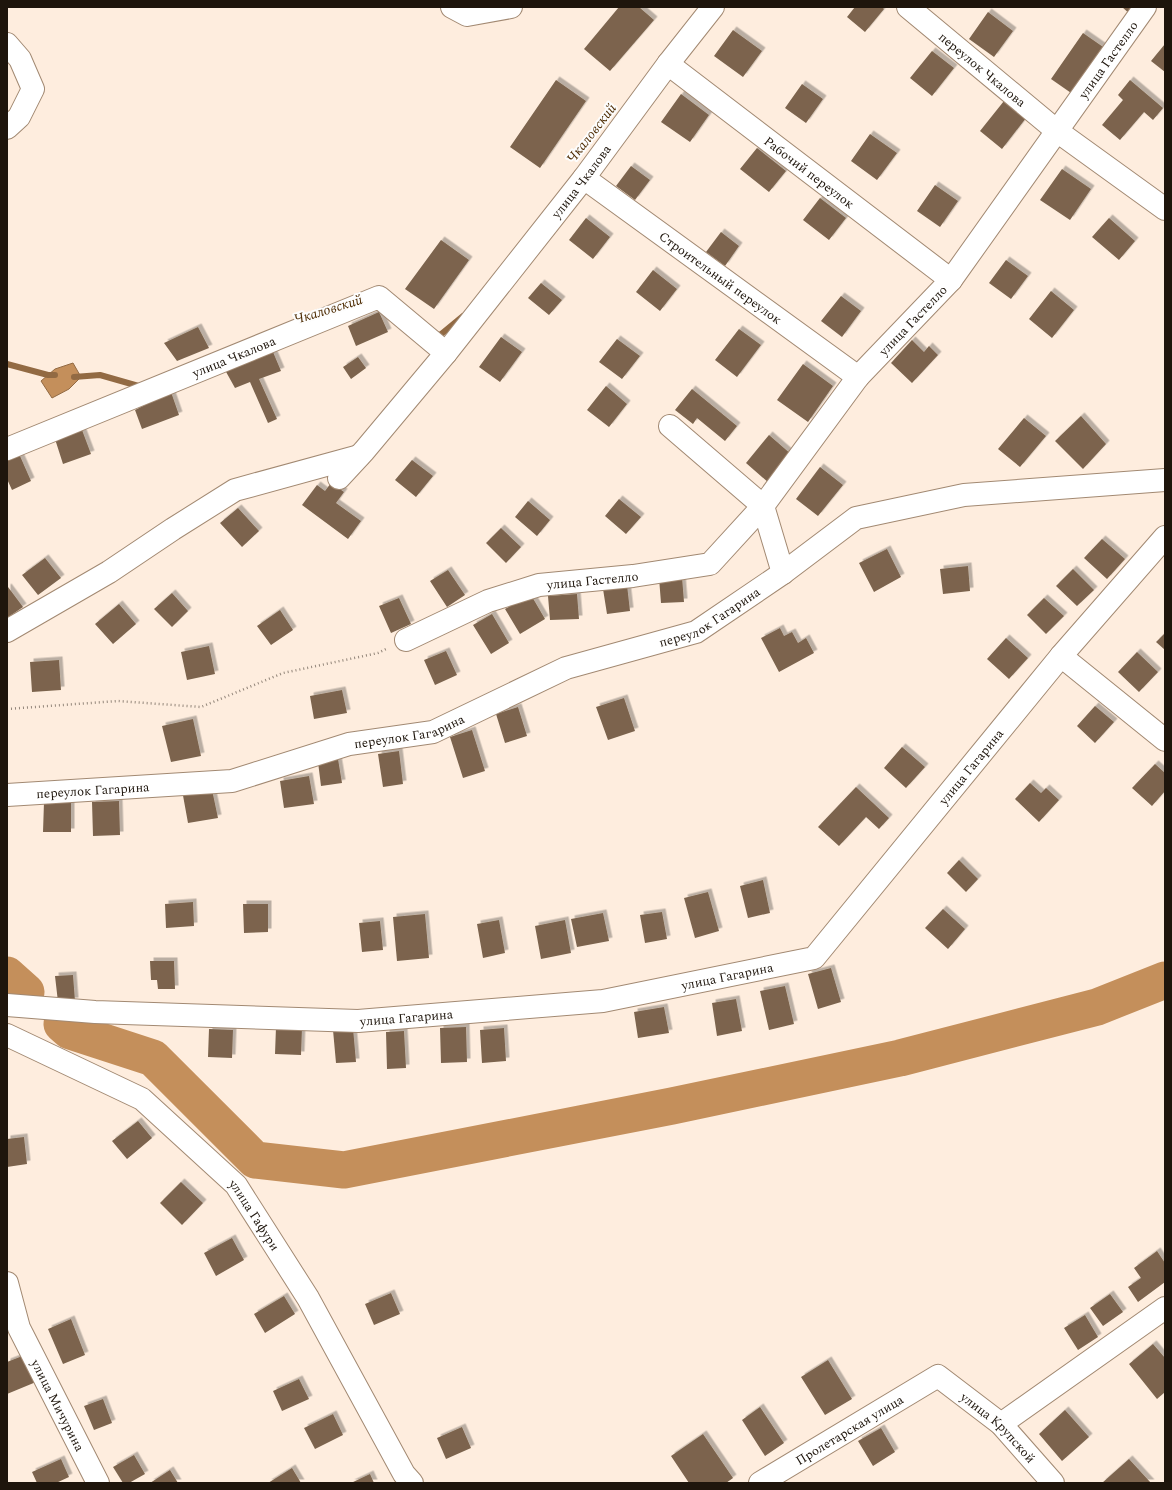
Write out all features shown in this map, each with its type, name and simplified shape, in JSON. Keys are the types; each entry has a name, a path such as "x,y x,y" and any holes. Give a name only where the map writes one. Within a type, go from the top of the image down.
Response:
{"street":[{"path":"452,7 468,15 511,7"},
{"name":"улица Чкалова","path":"339,478 360,456 446,353 584,178 668,64 713,7"},
{"name":"переулок Чкалова","path":"908,7 1057,131"},
{"name":"улица Гастелло","path":"406,640 488,601 539,585 632,576 710,564 763,506 858,377 951,280 1145,7"},
{"path":"7,44 20,59 33,89 19,117 7,128"},
{"name":"Рабочий переулок","path":"668,64 951,280"},
{"path":"1057,131 1165,209"},
{"name":"Строительный переулок","path":"584,178 858,377"},
{"name":"улица Чкалова","path":"7,449 379,297 446,353"},
{"path":"670,426 763,506 783,573"},
{"path":"7,631 109,572 235,490 360,456"},
{"name":"переулок Гагарина","path":"7,795 232,782 350,744 433,732 566,668 696,632 783,573 856,518 964,495 1165,480"},
{"name":"улица Гагарина","path":"7,1006 95,1012 366,1020 603,1001 814,958 1061,656 1165,537"},
{"path":"1061,656 1165,740"},
{"name":"улица Гафури","path":"7,1035 142,1099 236,1185 308,1298 404,1474 412,1483"},
{"name":"улица Мичурина","path":"7,1283 13,1329 98,1483"},
{"path":"1001,1424 1165,1308"},
{"name":"улица Крупской","path":"938,1376 1001,1424 1052,1483"},
{"name":"Пролетарская улица","path":"760,1483 938,1376"}],"path":[{"path":"7,709 118,702 201,708 283,673 378,653 406,640"}],"shaded area":[{"path":"73,363 81,377 69,389 52,398 41,381 55,369"}],"building":[{"path":"619,7 639,7 654,20 610,71 584,49"},
{"path":"855,7 882,7 884,9 865,32 847,17"},
{"path":"1122,7 1137,7 1131,15"},
{"path":"988,12 1013,31 994,57 969,39"},
{"path":"733,30 762,51 743,77 714,56"},
{"path":"1083,33 1106,49 1074,95 1051,79"},
{"path":"1165,44 1165,72 1151,61"},
{"path":"932,51 954,68 932,96 910,78"},
{"path":"556,80 586,101 540,168 510,147"},
{"path":"1130,80 1163,108 1153,120 1144,112 1120,140 1102,125 1123,100 1118,95"},
{"path":"802,84 823,99 806,123 785,108"},
{"path":"681,94 709,115 690,142 661,122"},
{"path":"1004,101 1026,118 1002,149 980,131"},
{"path":"870,134 897,153 877,180 851,161"},
{"path":"757,148 786,171 769,192 740,169"},
{"path":"631,166 650,180 635,200 616,186"},
{"path":"1062,169 1091,189 1070,220 1040,200"},
{"path":"935,185 958,201 940,227 917,211"},
{"path":"820,198 846,218 829,240 803,220"},
{"path":"586,218 610,237 593,259 569,240"},
{"path":"1109,218 1135,241 1119,260 1092,237"},
{"path":"721,232 739,246 725,266 706,252"},
{"path":"441,240 469,260 434,309 405,289"},
{"path":"1006,260 1028,276 1011,299 989,283"},
{"path":"653,270 677,289 660,311 636,292"},
{"path":"541,283 562,300 549,315 528,298"},
{"path":"1051,291 1074,310 1052,338 1029,319"},
{"path":"841,296 861,311 842,337 821,321"},
{"path":"379,312 388,332 356,346 348,326"},
{"path":"198,327 209,348 177,361 164,343"},
{"path":"739,329 761,345 737,377 715,360"},
{"path":"501,337 522,352 500,382 479,367"},
{"path":"617,339 640,356 622,379 599,362"},
{"path":"912,340 924,352 929,346 938,355 912,383 891,363"},
{"path":"273,352 281,371 259,379 277,419 268,423 250,382 235,388 225,370"},
{"path":"358,357 366,368 351,379 343,367"},
{"path":"803,364 833,386 808,422 777,400"},
{"path":"606,386 627,404 609,427 587,410"},
{"path":"692,389 737,426 725,441 697,418 693,424 675,410"},
{"path":"171,392 179,415 142,429 135,410"},
{"path":"1081,416 1106,444 1083,469 1055,441"},
{"path":"1024,418 1046,436 1020,467 998,449"},
{"path":"82,430 91,454 63,464 55,439"},
{"path":"769,435 792,455 769,483 746,463"},
{"path":"20,456 31,481 12,490 7,479 7,461"},
{"path":"412,460 433,476 416,497 395,480"},
{"path":"820,467 843,485 818,516 796,499"},
{"path":"331,483 344,492 336,503 361,521 348,539 302,505 317,485 325,491"},
{"path":"619,499 641,517 626,534 605,516"},
{"path":"528,501 550,520 537,536 515,517"},
{"path":"238,508 259,531 242,547 220,523"},
{"path":"501,528 521,547 506,563 486,543"},
{"path":"1102,539 1125,559 1107,579 1084,558"},
{"path":"887,549 901,577 874,592 859,563"},
{"path":"45,558 61,578 38,595 22,575"},
{"path":"968,566 970,591 943,594 940,569"},
{"path":"1073,569 1094,590 1077,606 1056,586"},
{"path":"448,570 465,595 447,607 430,581"},
{"path":"682,577 684,602 661,603 659,578"},
{"path":"627,585 630,611 607,614 603,589"},
{"path":"8,587 23,607 7,618 7,588"},
{"path":"172,593 188,611 172,627 154,609"},
{"path":"577,594 579,619 550,620 548,596"},
{"path":"531,595 545,619 520,634 505,609"},
{"path":"399,598 411,624 391,633 379,606"},
{"path":"1044,598 1064,616 1046,634 1027,615"},
{"path":"119,604 136,624 113,644 95,624"},
{"path":"280,610 293,630 271,645 257,626"},
{"path":"492,614 509,643 491,654 473,625"},
{"path":"780,628 784,636 792,632 798,643 806,638 814,653 779,672 761,638"},
{"path":"1165,633 1165,650 1156,642"},
{"path":"1006,638 1028,658 1009,679 987,659"},
{"path":"209,646 215,674 187,680 181,652"},
{"path":"446,651 457,675 435,685 424,660"},
{"path":"1137,652 1158,672 1139,692 1118,672"},
{"path":"59,660 61,690 32,692 30,662"},
{"path":"342,690 347,713 314,719 310,696"},
{"path":"624,698 635,731 608,740 596,707"},
{"path":"1095,706 1114,722 1095,743 1077,726"},
{"path":"518,707 527,736 505,743 496,714"},
{"path":"193,719 201,756 171,762 162,726"},
{"path":"472,730 485,771 463,778 450,737"},
{"path":"902,747 925,767 906,788 884,768"},
{"path":"399,751 403,784 383,787 378,754"},
{"path":"338,759 342,783 321,786 318,762"},
{"path":"1155,764 1165,773 1165,791 1152,806 1132,788"},
{"path":"309,776 314,804 284,808 280,781"},
{"path":"1030,783 1041,793 1046,788 1059,800 1039,822 1015,799"},
{"path":"211,785 218,818 188,823 182,790"},
{"path":"856,787 889,818 879,829 866,817 839,846 818,827"},
{"path":"119,801 120,835 93,836 92,802"},
{"path":"44,802 71,802 71,832 43,832"},
{"path":"959,860 978,879 966,892 947,873"},
{"path":"763,880 770,913 748,918 740,886"},
{"path":"708,892 719,931 695,938 684,898"},
{"path":"193,902 194,926 166,928 165,904"},
{"path":"243,904 268,904 268,932 244,933"},
{"path":"943,909 965,929 948,949 925,928"},
{"path":"662,912 667,939 645,943 640,915"},
{"path":"603,913 609,941 577,947 571,919"},
{"path":"425,914 429,958 397,961 393,917"},
{"path":"499,920 505,953 483,958 477,924"},
{"path":"565,920 571,953 541,959 535,926"},
{"path":"380,921 383,950 362,952 359,923"},
{"path":"150,961 174,961 175,989 158,989 157,980 151,980"},
{"path":"831,968 841,1002 818,1009 808,974"},
{"path":"73,975 75,1001 58,1002 55,976"},
{"path":"785,986 794,1024 769,1030 760,991"},
{"path":"736,999 742,1031 717,1036 712,1003"},
{"path":"664,1007 669,1033 638,1038 634,1012"},
{"path":"276,1027 302,1028 301,1055 275,1054"},
{"path":"466,1027 467,1062 441,1063 440,1028"},
{"path":"353,1028 356,1062 336,1063 333,1030"},
{"path":"504,1028 506,1061 482,1063 480,1030"},
{"path":"209,1029 233,1030 232,1058 208,1057"},
{"path":"404,1031 406,1068 387,1069 386,1032"},
{"path":"138,1121 152,1138 127,1159 112,1141"},
{"path":"24,1137 27,1164 7,1167 7,1139"},
{"path":"181,1182 203,1203 182,1225 160,1203"},
{"path":"232,1238 244,1260 216,1276 204,1253"},
{"path":"1157,1251 1165,1263 1165,1282 1138,1302 1128,1287 1141,1278 1134,1268"},
{"path":"391,1293 400,1314 374,1325 365,1304"},
{"path":"1110,1294 1123,1312 1103,1326 1090,1308"},
{"path":"284,1296 295,1314 265,1333 254,1314"},
{"path":"1085,1315 1098,1337 1078,1350 1064,1328"},
{"path":"71,1319 85,1355 63,1364 48,1329"},
{"path":"1153,1344 1165,1358 1165,1392 1157,1399 1129,1364"},
{"path":"25,1355 36,1382 7,1394 7,1362"},
{"path":"828,1360 852,1399 825,1415 801,1377"},
{"path":"299,1379 309,1399 282,1411 273,1391"},
{"path":"103,1399 112,1423 94,1430 84,1406"},
{"path":"760,1407 784,1443 765,1456 742,1420"},
{"path":"1065,1410 1089,1437 1062,1461 1039,1434"},
{"path":"333,1414 343,1435 315,1449 304,1428"},
{"path":"462,1427 471,1448 446,1459 437,1438"},
{"path":"881,1428 895,1452 873,1466 858,1441"},
{"path":"703,1434 733,1478 726,1483 689,1483 671,1456"},
{"path":"134,1455 145,1474 129,1483 123,1483 113,1467"},
{"path":"61,1459 69,1477 56,1483 37,1483 32,1472"},
{"path":"1129,1459 1151,1483 1102,1483"},
{"path":"292,1468 301,1483 268,1483"},
{"path":"170,1470 178,1483 150,1483"},
{"path":"370,1474 374,1483 351,1483"}],"waterway":[{"name":"Чкаловский","path":"433,334 440,335 463,316"},
{"name":"Чкаловский","path":"7,364 48,375 55,375"},
{"name":"Чкаловский","path":"74,377 100,375 142,387"},
{"path":"7,975 26,992"},
{"path":"62,1024 70,1031 153,1058 255,1160 344,1170 672,1106 900,1058 1097,1007 1165,980"}]}
